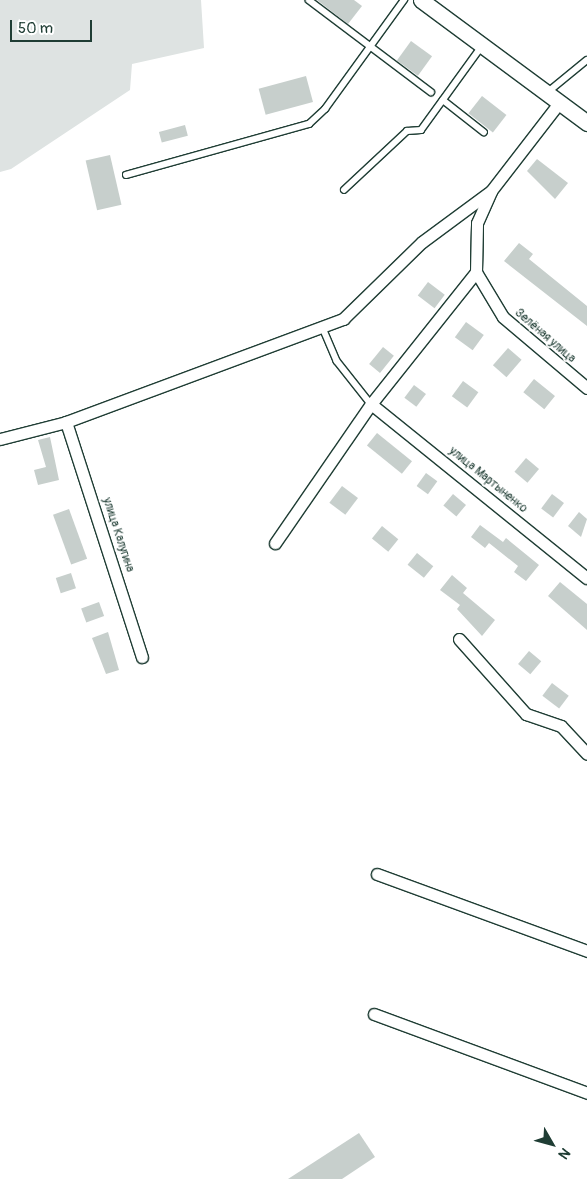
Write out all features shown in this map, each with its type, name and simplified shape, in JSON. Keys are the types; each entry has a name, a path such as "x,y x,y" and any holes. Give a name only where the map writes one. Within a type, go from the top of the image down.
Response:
{"main road":[{"path":"421,0 587,123"}],"street":[{"path":"275,542 371,404 476,272 477,223 491,191 559,102"},
{"path":"0,439 66,422 343,319 422,242 491,191"},
{"name":"Зелёная улица","path":"476,272 503,316 587,388"},
{"name":"улица Мартыненко","path":"371,404 587,578"},
{"name":"улица Калугина","path":"66,422 142,657"},
{"path":"460,639 526,714 561,726 587,754"},
{"path":"377,874 587,951"},
{"path":"374,1014 587,1094"}],"lane":[{"path":"309,0 432,92"},
{"path":"126,175 310,124 404,0"},
{"path":"344,190 406,131 421,130 482,46"},
{"path":"547,93 587,60"},
{"path":"443,100 484,132"},
{"path":"323,328 337,361 371,404"}],"shaded area":[{"path":"0,0 201,0 204,48 132,64 130,90 11,169 0,172"}],"building":[{"path":"317,0 354,0 362,6 348,24"},
{"path":"411,41 432,56 418,76 397,60"},
{"path":"306,76 313,102 266,115 259,89"},
{"path":"482,96 506,115 493,132 468,113"},
{"path":"185,125 188,136 162,143 159,132"},
{"path":"110,155 121,205 97,210 86,161"},
{"path":"537,159 568,183 555,199 527,171"},
{"path":"519,243 533,254 529,259 587,306 587,326 504,261"},
{"path":"428,282 445,295 435,308 418,296"},
{"path":"466,322 484,335 473,350 455,337"},
{"path":"383,347 394,356 380,373 369,364"},
{"path":"508,348 522,360 506,377 493,365"},
{"path":"534,379 555,396 544,409 523,392"},
{"path":"463,381 478,392 467,408 452,396"},
{"path":"414,385 426,394 416,407 404,398"},
{"path":"377,433 412,461 402,474 367,445"},
{"path":"50,437 59,480 38,485 34,470 46,467 38,440"},
{"path":"526,458 539,469 527,483 514,472"},
{"path":"426,473 437,481 428,494 417,486"},
{"path":"342,486 358,498 345,515 329,503"},
{"path":"453,494 466,505 456,516 443,505"},
{"path":"552,494 564,503 553,517 541,508"},
{"path":"69,509 87,559 71,565 53,515"},
{"path":"579,512 587,519 581,537 568,526"},
{"path":"480,525 503,542 506,538 539,565 526,581 514,572 518,566 489,543 485,548 471,537"},
{"path":"382,526 398,539 388,552 372,538"},
{"path":"417,553 433,566 424,578 408,565"},
{"path":"71,573 76,588 61,593 56,578"},
{"path":"452,575 467,588 463,593 495,620 482,636 457,609 460,605 440,590"},
{"path":"560,582 587,604 587,630 548,596"},
{"path":"99,602 104,616 86,623 81,608"},
{"path":"108,632 119,670 106,674 92,638"},
{"path":"529,651 541,661 530,674 518,664"},
{"path":"552,683 569,696 559,708 542,696"},
{"path":"359,1133 375,1157 342,1179 288,1179"}]}
